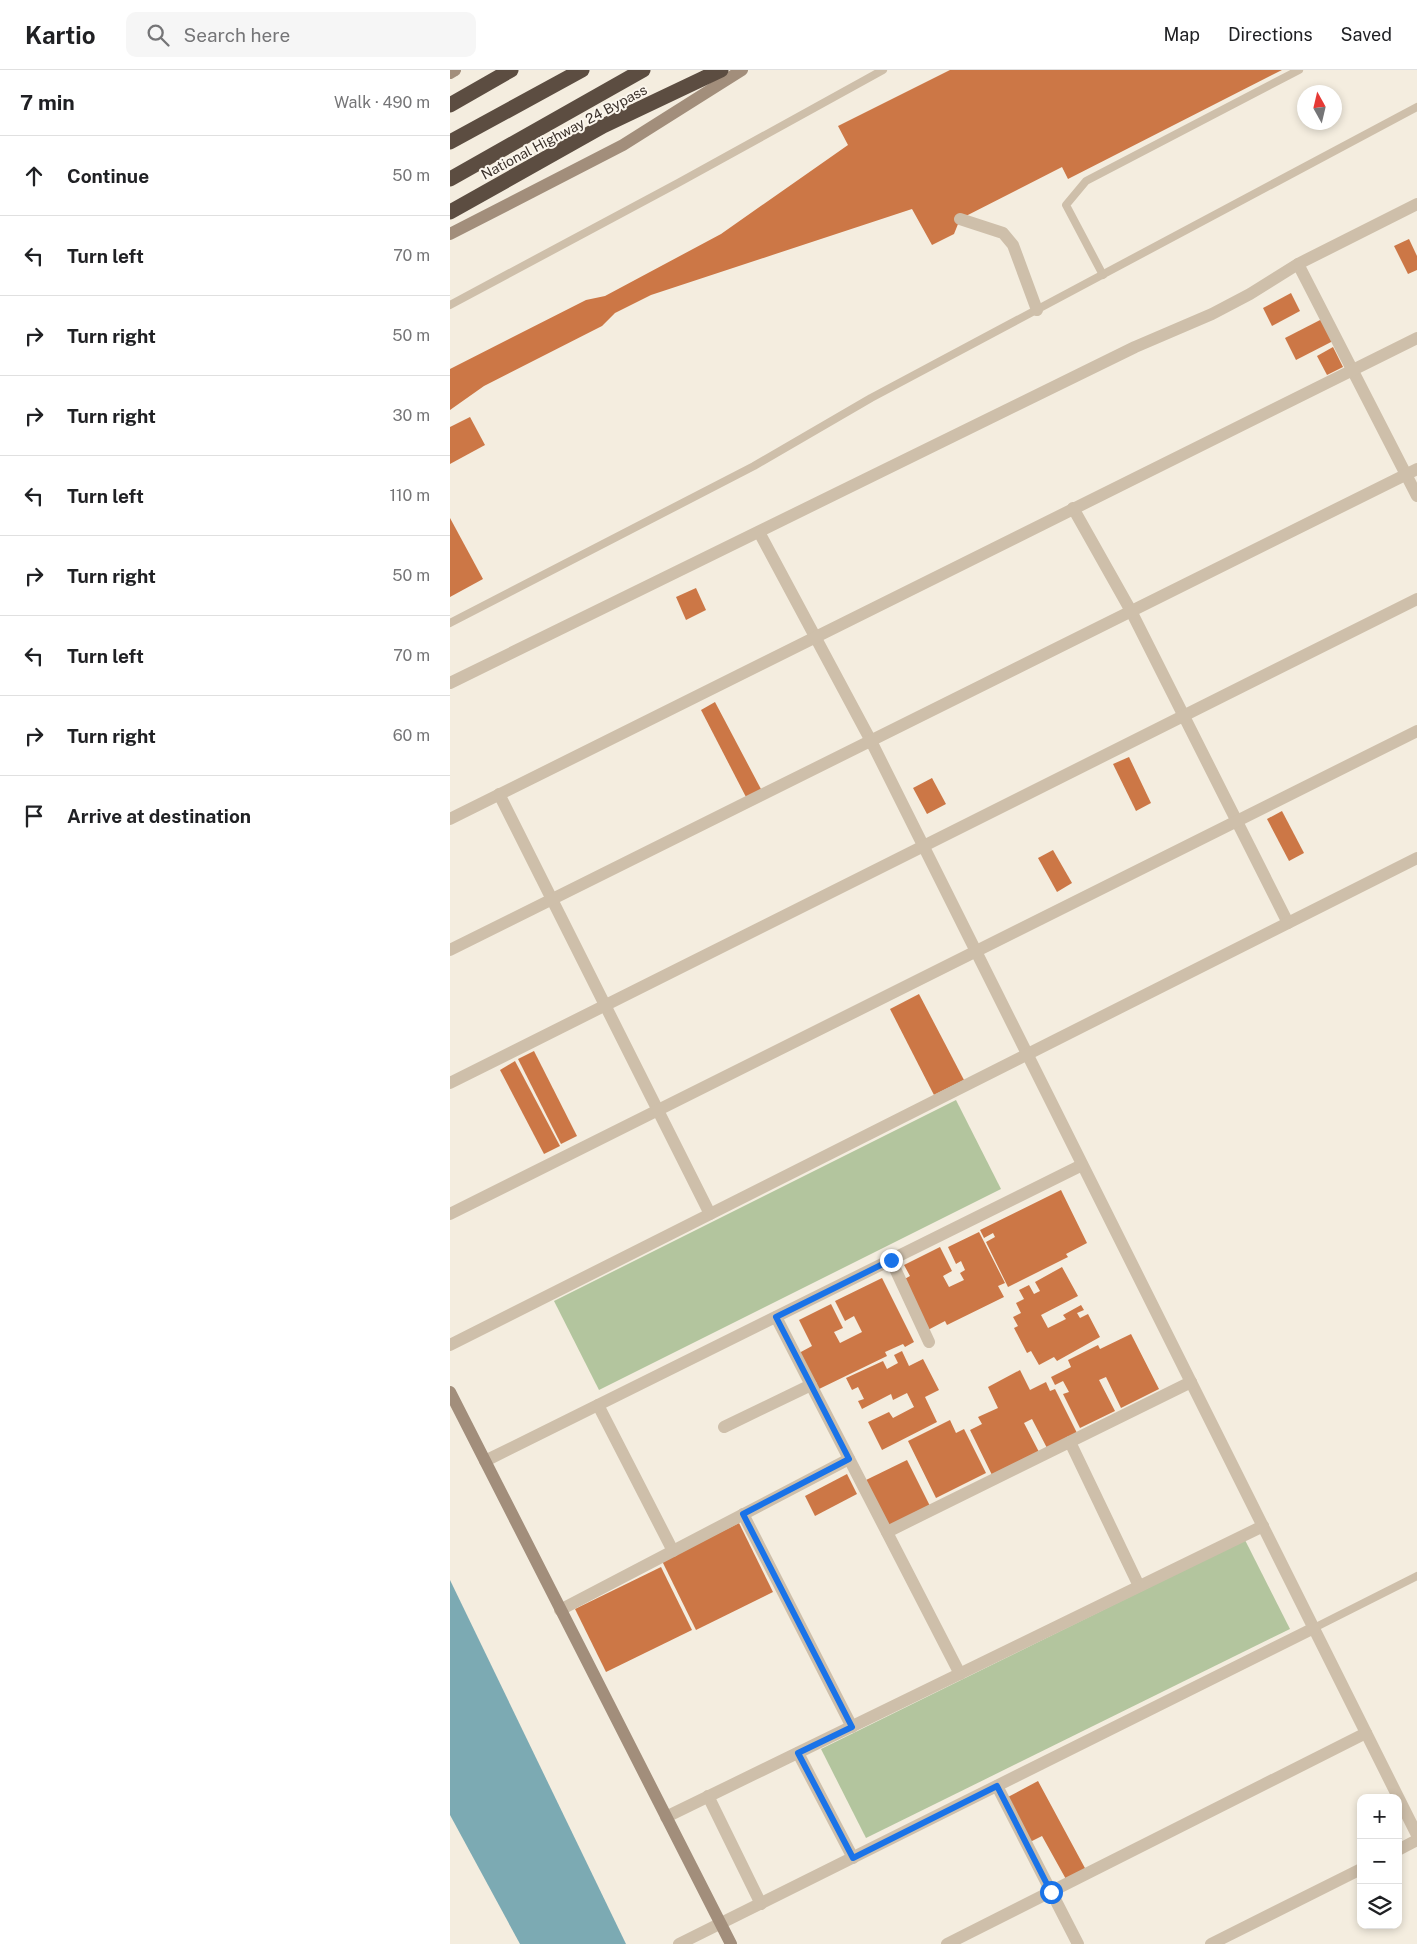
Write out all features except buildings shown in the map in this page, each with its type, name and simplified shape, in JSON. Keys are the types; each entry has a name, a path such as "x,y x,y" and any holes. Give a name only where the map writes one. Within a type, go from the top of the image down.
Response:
{"highway":[{"path":"450,105 511,70"},
{"path":"450,142 581,70"},
{"path":"450,179 643,70"},
{"path":"577,108 656,70"},
{"name":"National Highway 24 Bypass","path":"450,212 603,126 721,70"}],"street":[{"path":"450,73 455,70"},
{"path":"450,234 623,145 742,70"},
{"path":"450,683 1135,347 1212,314 1250,294 1298,264 1417,204"},
{"path":"960,219 1003,233 1013,245 1037,310"},
{"path":"1298,264 1352,370 1412,472 1417,496"},
{"path":"450,819 1417,338"},
{"path":"450,950 1412,472"},
{"path":"1073,508 1131,611 1288,923"},
{"path":"759,532 871,741 1417,1835"},
{"path":"450,1083 1417,599"},
{"path":"450,1214 1417,731"},
{"path":"499,794 710,1214"},
{"path":"450,1345 1417,858"},
{"path":"485,1461 1082,1165"},
{"path":"891,1260 929,1342"},
{"path":"776,1317 960,1674"},
{"path":"887,1532 1191,1382"},
{"path":"724,1428 811,1385"},
{"path":"450,1392 731,1944"},
{"path":"598,1405 673,1551"},
{"path":"1070,1442 1139,1586"},
{"path":"560,1610 849,1459"},
{"path":"743,1514 852,1727"},
{"path":"666,1817 1262,1526"},
{"path":"680,1944 1314,1628"},
{"path":"947,1944 1366,1733"},
{"path":"798,1753 853,1858"},
{"path":"997,1786 1078,1944"},
{"path":"708,1796 761,1904"},
{"path":"1402,1848 1417,1840"},
{"path":"1211,1944 1357,1871"}],"lane":[{"path":"450,305 678,183 883,70"},
{"path":"1103,274 1066,205 1086,181 1299,70"},
{"path":"450,623 754,466 871,398 1417,107"},
{"path":"1314,1628 1417,1576"}],"green space":[{"path":"956,1100 1001,1189 599,1390 554,1301"},
{"path":"1245,1540 1290,1629 866,1838 821,1749"}],"water":[{"path":"450,1580 626,1944 520,1944 450,1815"}],"route":[{"path":"891,1260 776,1317 849,1459 743,1514 852,1727 798,1753 853,1858 997,1786 1051,1892"}]}
